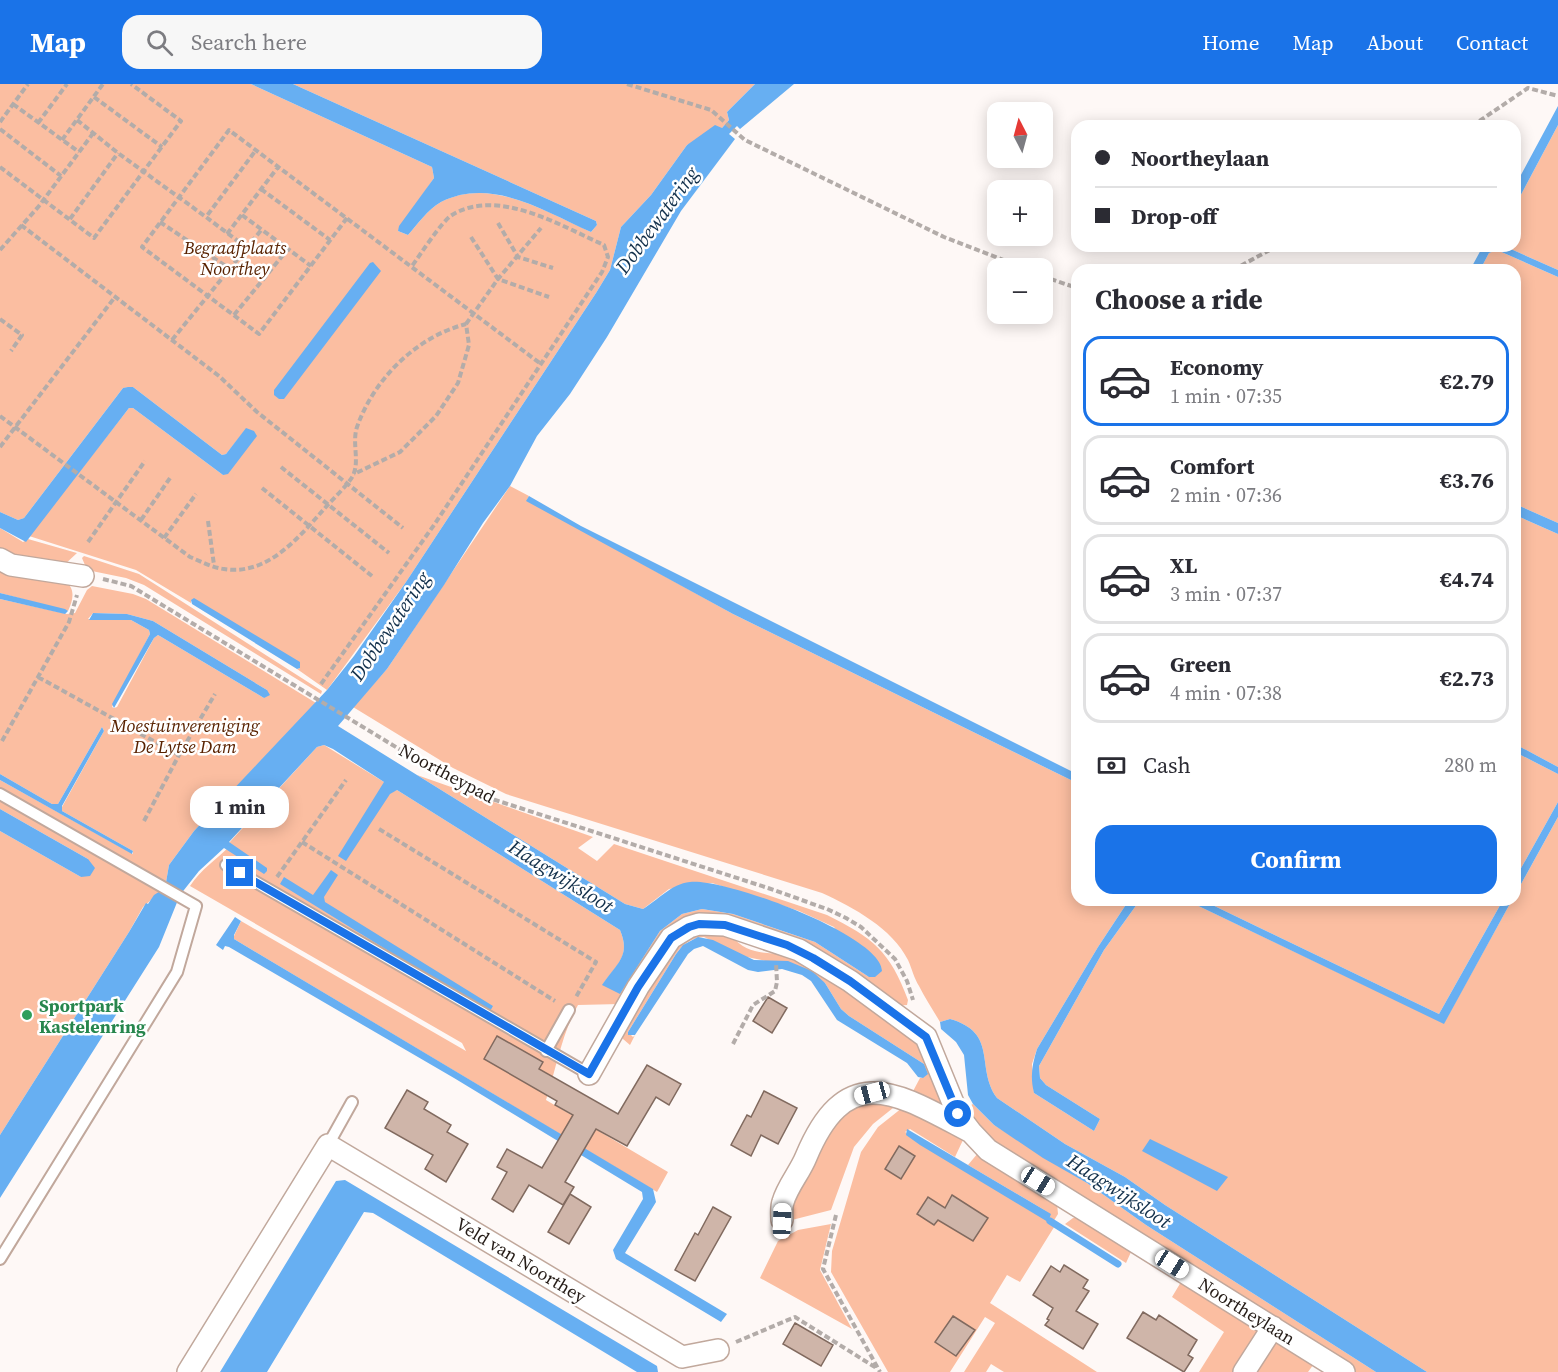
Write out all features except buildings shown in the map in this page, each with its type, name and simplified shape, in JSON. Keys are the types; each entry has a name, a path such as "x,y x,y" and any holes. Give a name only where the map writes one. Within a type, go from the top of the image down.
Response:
{"street":[{"path":"0,559 11,565 83,576"},
{"name":"Noortheylaan","path":"589,1074 638,987 671,938 699,924 725,925 774,940 808,955 850,981 926,1037 958,1114 970,1132 988,1150 1344,1372"},
{"name":"Noortheylaan","path":"782,1221 783,1202 819,1130 832,1111 847,1100 872,1093 892,1094 908,1099 970,1132"},
{"path":"188,1372 328,1144"},
{"name":"Veld van Noorthey","path":"328,1144 681,1361 718,1350"},
{"path":"1244,1372 1273,1327"}],"lane":[{"path":"0,794 196,906 177,972 0,1259"},
{"path":"226,865 589,1074"},
{"path":"546,1051 569,1010"},
{"path":"328,1144 352,1102"}],"path":[{"path":"0,122 28,84"},
{"path":"38,123 67,84"},
{"path":"62,140 103,84"},
{"path":"0,167 94,237 182,121 131,84"},
{"path":"627,84 711,110 745,140 944,237 998,258"},
{"path":"1481,120 1528,88 1558,96"},
{"path":"94,97 162,147"},
{"path":"13,104 79,152"},
{"path":"77,120 247,248"},
{"path":"0,129 61,176"},
{"path":"347,218 259,334 142,247 229,130 475,312 542,364"},
{"path":"0,250 44,198 94,132"},
{"path":"206,217 256,150"},
{"path":"70,219 118,153"},
{"path":"227,234 278,166"},
{"path":"261,189 330,240"},
{"path":"321,684 434,525 602,272 608,257 604,245 523,211 501,205 478,205 450,216 412,266"},
{"path":"242,215 311,266"},
{"path":"160,222 230,269"},
{"path":"498,223 518,257 553,268"},
{"path":"21,225 219,376 257,412 403,528"},
{"path":"354,474 356,429 371,400 389,374 415,348 444,330 466,324 498,279 541,228"},
{"path":"172,340 262,229"},
{"path":"471,237 498,279 549,297"},
{"path":"234,315 288,249"},
{"path":"1244,264 1266,252"},
{"path":"1053,280 1071,286"},
{"path":"0,447 115,297"},
{"path":"0,319 22,335 11,351"},
{"path":"0,416 190,557 224,569 251,568 277,557 308,527 354,474 400,452 436,416 458,383 469,345 466,324"},
{"path":"88,542 145,461"},
{"path":"281,467 389,553"},
{"path":"141,520 170,478"},
{"path":"262,488 372,576"},
{"path":"164,538 196,494"},
{"path":"208,521 214,566"},
{"path":"2,741 69,622 83,576"},
{"name":"Noortheypad","path":"83,576 131,586 409,755 486,797 768,888 846,918 861,927 895,959 907,981 915,1003"},
{"path":"38,677 178,755"},
{"path":"144,821 178,755 215,694"},
{"path":"267,890 346,780"},
{"path":"302,842 569,1010 596,962 379,829"},
{"path":"733,1044 753,1005 775,991 777,971"},
{"path":"836,1215 823,1269 879,1371"},
{"path":"718,1350 795,1317 879,1371"}],"green space":[{"name":"Begraafplaats Noorthey","path":"0,84 251,84 432,167 434,178 398,231 408,235 427,213 441,202 460,195 479,193 518,200 591,232 597,225 596,221 293,84 755,84 727,112 729,120 722,128 687,145 651,195 621,227 610,270 596,293 406,582 327,690 297,669 300,668 191,600 191,603 136,570 29,536 129,408 133,408 223,475 246,429 226,454 222,455 133,387 123,388 24,518 18,520 0,512"},
{"path":"1558,125 1558,270 1518,252 1521,252 1521,195"},
{"path":"1502,252 1558,277 1558,523 1521,507 1521,264 1483,264 1489,253"},
{"path":"510,486 529,496 527,500 733,614 1071,780 1071,906 1125,906 1037,1049 1032,1064 1034,1093 1094,1131 1100,1119 1046,1085 1040,1078 1039,1066 1104,950 1136,906 1199,906 1444,1023 1509,906 1521,906 1521,884 1558,817 1558,1372 1427,1372 1165,1205 1125,1177 1065,1144 997,1098 987,1075 981,1042 975,1033 965,1025 950,1019 940,1022 917,983 901,949 871,920 822,893 506,794 453,768 353,707 387,669"},
{"path":"1521,518 1558,534 1558,767 1521,747"},
{"path":"0,528 23,542 28,539 77,553 63,566 0,552"},
{"path":"84,556 139,574 322,691 321,694 144,585 126,578 87,570 82,558"},
{"path":"0,567 65,581 72,591 68,611 0,593"},
{"name":"Moestuinvereniging De Lytse Dam","path":"92,586 133,594 146,599 316,703 194,831 169,865 165,888 143,907 0,1135 0,831 81,877 88,859 0,809 0,780 133,854 133,851 62,811 62,807 104,731 102,727 58,804 52,804 0,774 0,599 67,614 75,613 87,590","holes":["93,613 127,614 153,621 267,690 264,698 158,635 154,638 117,707 112,707 150,634 149,630 131,620 88,619"]},
{"path":"324,745 384,782 384,786 393,791 397,790 620,930 623,939 623,953 603,984 620,993 660,931 682,914 702,909 733,914 815,942 869,977 834,927 799,911 712,883 669,889 643,909 625,904 417,775 593,837 578,848 597,861 614,844 827,915 857,931 887,958 901,983 908,1000 907,1005 894,1006 860,980 695,919 620,1004 578,1005 563,1039 546,1100 668,1172 657,1192 234,939 241,921 466,1051 462,1043 190,886 204,869 231,845 229,843 317,747"},
{"path":"1521,755 1558,774 1558,802 1521,868"},
{"path":"1214,906 1500,906 1439,1014"},
{"path":"686,934 731,935 752,950 795,955 918,1041 953,1112 911,1095 920,1078 923,1078 924,1064 849,1016 841,1009 825,983 771,962 742,956 704,937 688,942 676,954 628,1032 633,1037 635,1035 630,1045 623,1039 622,1025"},
{"path":"848,1103 898,1104 873,1124 854,1147 831,1210 788,1221 805,1174"},
{"path":"907,1104 963,1140 955,1157 910,1129 905,1132 1051,1214 968,1165 978,1153 1057,1203 1058,1214 1053,1222 1056,1224 1020,1282 1007,1275 990,1303 1097,1372 1004,1372 991,1364 986,1372 964,1372 995,1323 985,1317 950,1372 888,1372 831,1272 832,1251 861,1152 878,1127"},
{"path":"973,1104 994,1125 1376,1372 1353,1372 989,1140 965,1108"},
{"path":"1082,1217 1131,1245 1131,1252 1126,1263 1065,1224 1073,1218"},
{"path":"831,1224 820,1270 852,1329 760,1278 778,1241 798,1230"},
{"path":"1184,1277 1262,1326 1233,1372 1199,1372 1224,1332 1172,1297"},
{"path":"1275,1336 1316,1361 1308,1372 1253,1372"}],"water":[{"path":"251,84 293,84 596,221 597,225 591,232 518,200 479,193 460,195 441,202 427,213 408,235 398,231 399,226 434,178 432,167"},
{"path":"755,84 794,84 740,129 737,126 729,134 735,139 681,211 607,337 570,394 537,436 510,486 387,669 338,726 625,904 643,909 671,889 690,882 734,889 765,898 830,926 856,941 875,957 882,971 875,977 869,977 815,942 733,914 702,909 682,914 660,931 620,994 602,985 623,953 624,946 620,930 397,790 390,794 346,861 338,856 384,782 324,745 317,747 229,842 267,868 267,871 264,874 224,848 199,871 180,895 159,947 0,1198 0,1135 146,903 148,904 154,895 165,888 169,865 194,831 327,690 354,656 406,582 596,293 610,270 621,227 651,195 687,145 715,125 722,128 729,120 727,112"},
{"path":"1558,106 1558,125 1521,195 1521,175"},
{"path":"1480,252 1492,252 1483,264 1473,264"},
{"path":"1502,252 1518,252 1558,270 1558,277"},
{"path":"373,262 381,271 284,399 279,399 274,395 274,390"},
{"path":"133,387 222,455 226,454 246,428 254,431 257,436 228,474 223,475 133,408 129,408 26,542 0,528 0,512 18,520 24,518 123,388"},
{"path":"529,496 581,526 1071,771 1071,780 733,614 526,501"},
{"path":"1521,507 1558,523 1558,534 1521,518"},
{"path":"0,593 68,611 65,614 0,599"},
{"path":"194,598 300,662 300,668 297,669 192,604 191,600"},
{"path":"93,613 127,614 153,621 267,690 270,695 264,698 158,635 154,638 114,708 112,704 150,634 149,630 131,620 89,620"},
{"path":"102,727 104,731 62,806 62,811 133,851 132,854 0,780 0,774 52,804 58,804"},
{"path":"1521,747 1558,767 1558,774 1521,755"},
{"path":"1558,802 1558,817 1521,884 1521,868"},
{"path":"0,809 88,859 95,868 90,876 81,877 0,831"},
{"path":"331,870 338,875 324,897 325,902 493,1006 489,1013 280,884 284,877 313,895"},
{"path":"1125,906 1136,906 1104,950 1039,1066 1040,1078 1046,1085 1100,1119 1094,1131 1034,1093 1032,1082 1037,1049"},
{"path":"1198,906 1214,906 1439,1014 1500,906 1509,906 1444,1024"},
{"path":"235,917 241,921 234,939 653,1189 656,1202 625,1253 727,1314 721,1322 616,1259 613,1250 643,1199 642,1192 454,1078 229,947 225,946 223,950 216,945"},
{"path":"698,937 713,940 754,960 788,961 812,971 825,983 841,1009 924,1064 928,1074 923,1078 918,1077 907,1063 837,1020 811,981 802,975 782,969 758,972 748,970 703,946 688,954 635,1035 628,1035 676,954 683,945"},
{"name":"Haagwijksloot","path":"950,1019 965,1025 981,1042 987,1075 997,1098 1065,1144 1125,1177 1165,1205 1427,1372 1376,1372 994,1125 973,1104 968,1095 964,1055 956,1042 941,1029 940,1022"},
{"path":"907,1129 1051,1214 1048,1222 920,1145 906,1135"},
{"path":"1150,1139 1228,1177 1217,1191 1142,1151"},
{"path":"345,1180 657,1366 658,1372 637,1372 373,1213 364,1212 267,1372 220,1372 336,1181"}],"waterway":[{"path":"1050,1221 1118,1264"}],"place":[{"name":"Sportpark Kastelenring","path":"27,1015"}],"route":[{"path":"240,873 589,1074 638,987 671,938 689,927 709,923 725,925 764,937 799,950 828,966 926,1037 958,1114"}],"water label":[{"name":"Dobbewatering","path":"657,220"},
{"name":"Dobbewatering","path":"390,626"}]}
